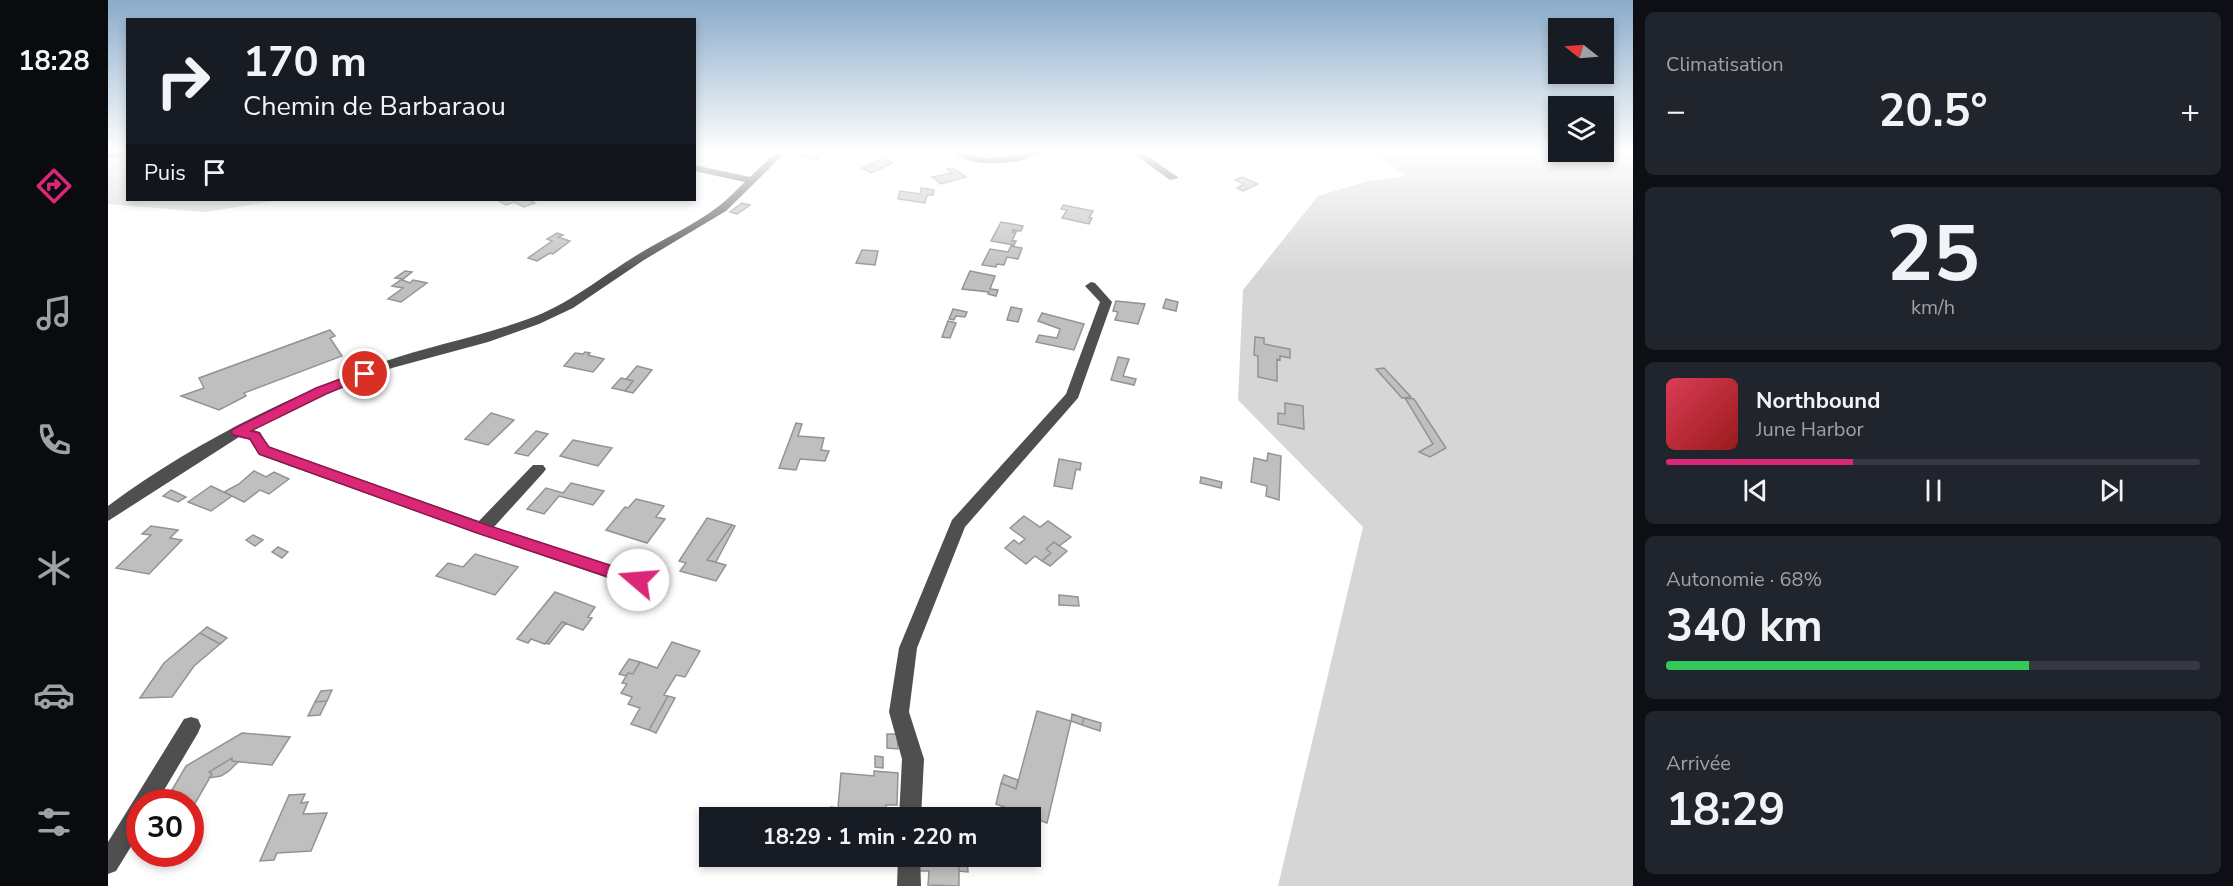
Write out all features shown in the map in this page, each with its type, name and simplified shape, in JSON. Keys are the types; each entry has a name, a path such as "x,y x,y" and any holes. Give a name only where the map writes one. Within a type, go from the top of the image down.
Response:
{"street":[{"path":"108,515 137,493 237,432 321,391 387,365 483,339 535,321 569,305 640,258 722,209 738,193"},
{"path":"911,807 913,759 899,712 908,648 958,524 1073,395 1106,302 1091,286"},
{"path":"237,432 255,436 264,451 482,529 638,580"},
{"path":"482,529 538,469"},
{"path":"153,789 191,726"},
{"path":"108,863 126,834"},
{"path":"909,867 909,886"}],"shaded area":[{"path":"108,193 126,193 126,201 276,201 205,212 108,204"},
{"path":"1327,193 1633,193 1633,886 1278,886 1363,527 1238,400 1243,290 1318,196"}],"building":[{"path":"899,193 933,193 927,195 925,203 898,199"},
{"path":"499,201 535,203 524,207 514,202 506,205"},
{"path":"742,203 750,205 737,214 730,212"},
{"path":"1063,205 1093,211 1089,224 1062,218 1067,210 1061,209"},
{"path":"1001,222 1023,226 1021,231 1013,230 1012,232 1016,232 1012,241 1016,241 1014,245 991,241"},
{"path":"557,233 563,235 558,237 570,241 553,254 550,253 537,261 528,258 552,241 547,239"},
{"path":"1011,246 1022,248 1018,259 1007,257 1004,265 997,264 996,267 982,265 990,249 1008,252"},
{"path":"862,250 878,251 875,265 856,263"},
{"path":"405,271 412,272 402,280 410,283 413,280 427,283 401,302 388,299 403,288 392,286 402,279 395,278"},
{"path":"970,271 995,276 990,289 998,290 996,296 988,294 989,292 962,289"},
{"path":"1166,299 1178,302 1176,311 1163,308"},
{"path":"1116,301 1145,304 1138,324 1115,320 1118,312 1113,311"},
{"path":"1011,307 1022,309 1018,322 1007,320"},
{"path":"953,309 967,312 965,317 956,316 954,320 949,319"},
{"path":"1042,313 1084,324 1074,350 1036,342 1039,335 1057,338 1060,329 1038,321"},
{"path":"948,321 956,323 950,338 942,337"},
{"path":"330,330 335,336 330,338 342,356 244,393 246,396 219,410 181,396 204,388 199,378"},
{"path":"1255,337 1264,338 1264,344 1290,349 1290,358 1280,356 1280,360 1277,359 1277,381 1258,377 1258,356 1254,355"},
{"path":"585,352 604,359 593,372 564,366 575,353"},
{"path":"1118,357 1129,359 1123,376 1136,379 1134,385 1111,380"},
{"path":"637,366 652,370 633,393 625,391 633,381 626,379"},
{"path":"1384,368 1411,397 1402,398 1376,369"},
{"path":"621,378 633,381 625,391 612,388"},
{"path":"1405,398 1414,399 1446,448 1430,457 1419,452 1433,444"},
{"path":"1285,403 1303,406 1304,429 1278,424 1278,413 1285,414"},
{"path":"491,413 514,420 488,445 465,439"},
{"path":"796,423 802,424 798,436 824,438 821,450 829,451 825,461 800,459 796,470 779,468"},
{"path":"536,431 548,434 528,456 515,453"},
{"path":"573,440 612,448 598,466 560,456"},
{"path":"1268,453 1281,456 1279,500 1266,496 1267,486 1251,482 1254,458 1267,461"},
{"path":"1059,459 1081,463 1080,470 1076,469 1072,489 1054,486"},
{"path":"254,471 266,477 274,472 289,479 269,494 260,490 244,502 224,492 239,484"},
{"path":"1201,477 1222,482 1221,488 1200,483"},
{"path":"571,483 604,491 593,505 559,496 544,514 527,509 546,488 563,493"},
{"path":"211,486 232,496 211,511 188,502"},
{"path":"171,490 186,497 178,502 163,496"},
{"path":"636,499 664,506 656,517 665,519 647,543 606,530 625,507 628,508"},
{"path":"1024,516 1040,527 1048,521 1071,537 1059,546 1054,542 1046,549 1051,553 1042,561 1035,556 1026,564 1005,548 1014,540 1019,544 1025,539 1010,528"},
{"path":"707,518 732,525 707,560 726,565 716,581 680,571 686,563 679,561"},
{"path":"732,525 735,526 716,562 707,560"},
{"path":"151,526 178,530 170,538 182,540 149,574 116,568 151,535 142,534"},
{"path":"253,535 263,540 255,546 246,540"},
{"path":"1054,542 1067,551 1050,566 1042,561 1051,553 1046,549"},
{"path":"278,547 288,552 282,558 272,552"},
{"path":"475,554 518,567 495,595 436,576 448,563 463,567"},
{"path":"555,592 595,607 588,617 592,618 583,630 562,622 545,644 531,639 528,643 517,639"},
{"path":"1059,595 1078,597 1079,606 1059,605"},
{"path":"562,622 566,623 549,644 546,643"},
{"path":"207,627 227,638 220,644 200,633"},
{"path":"200,633 220,644 194,666 172,697 140,698 164,663"},
{"path":"672,642 700,651 685,677 676,675 664,695 668,696 649,730 631,724 640,708 628,704 632,697 621,693 627,684 622,683 628,673 633,674 640,662 657,668"},
{"path":"629,659 640,662 633,674 628,673 626,676 619,674"},
{"path":"332,690 327,701 315,702 321,691"},
{"path":"668,696 675,698 656,733 649,730"},
{"path":"327,701 320,715 308,716 315,702"},
{"path":"1037,711 1071,721 1047,823 1041,821 1041,807 1004,807 996,804 1001,783 1016,789"},
{"path":"1072,714 1084,718 1082,725 1071,721"},
{"path":"1084,718 1101,723 1100,731 1082,725"},
{"path":"242,733 290,737 272,765 232,761 232,758 209,772 212,774 203,789 173,789 186,766"},
{"path":"887,734 897,734 898,749 887,748"},
{"path":"875,756 883,757 883,768 875,767"},
{"path":"232,758 232,761 238,762 229,771 221,776 209,778 212,774 209,772"},
{"path":"874,771 898,773 897,805 838,807 841,773 874,776"},
{"path":"1004,775 1018,780 1016,789 1001,783"},
{"path":"305,794 301,803 308,802 303,814 327,813 311,851 277,853 274,860 260,861 289,795"},
{"path":"916,867 959,867 959,886 928,885 929,871 916,871"},
{"path":"959,867 968,867 968,872 959,871"}],"route":[{"path":"365,374 321,391 237,432 255,436 264,451 482,529 638,580"}]}
